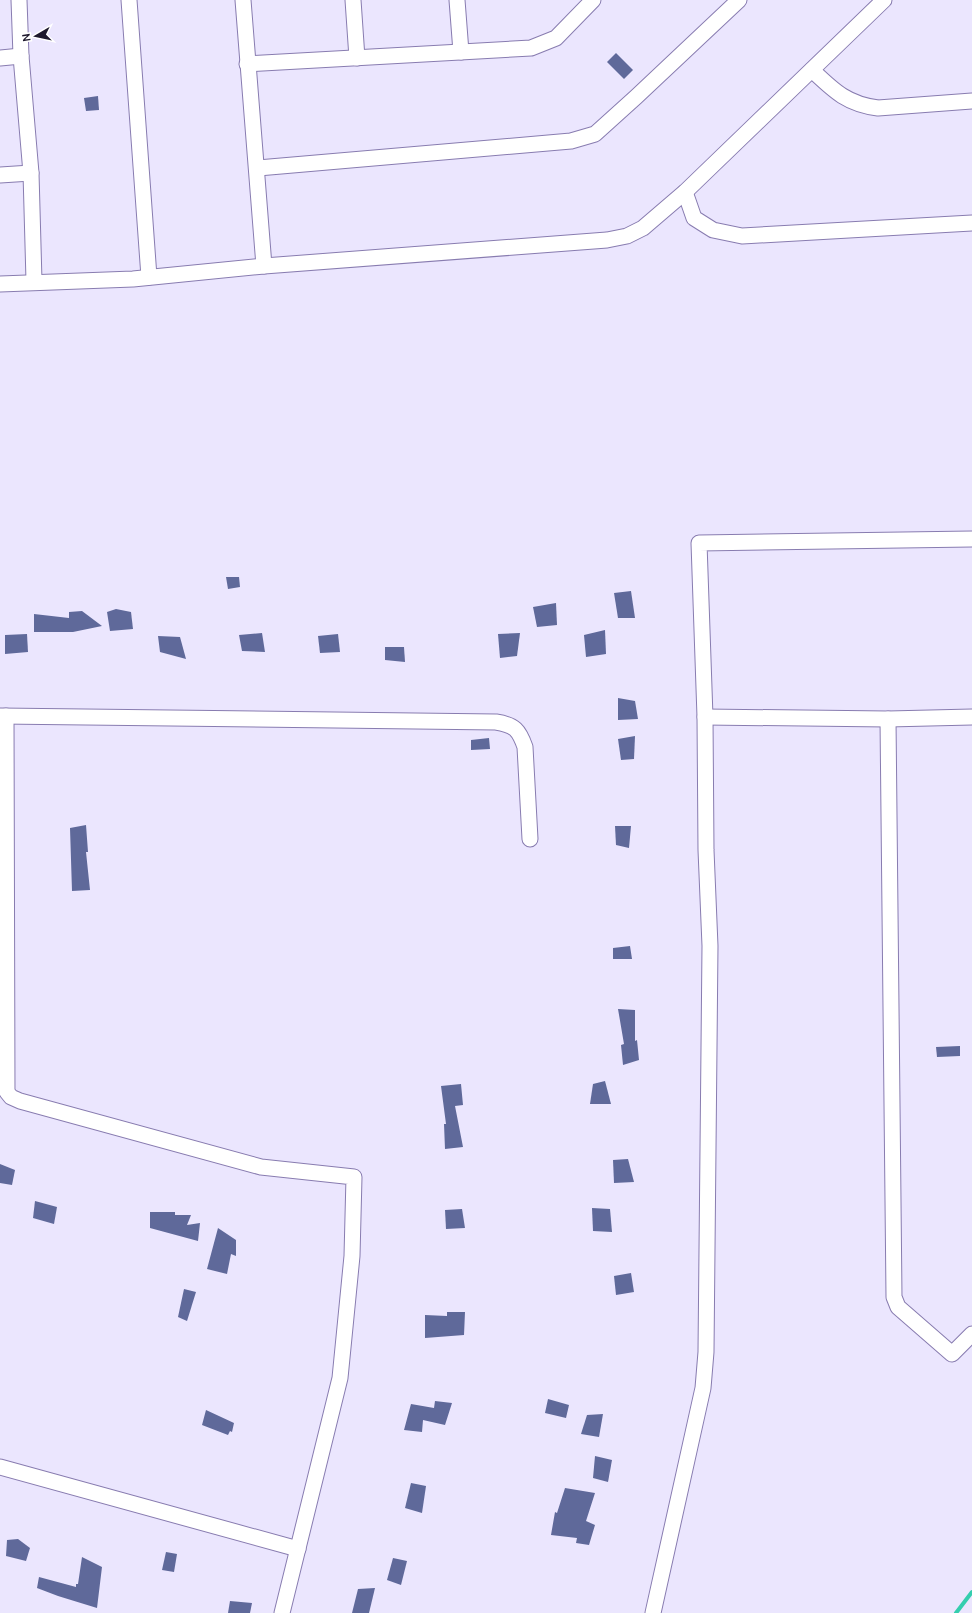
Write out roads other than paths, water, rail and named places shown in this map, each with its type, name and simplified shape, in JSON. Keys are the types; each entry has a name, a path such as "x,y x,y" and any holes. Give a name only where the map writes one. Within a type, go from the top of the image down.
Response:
{"street":[{"path":"19,0 21,56 31,173 34,281"},
{"path":"129,0 149,277"},
{"path":"243,0 247,64 258,168 264,266"},
{"path":"353,0 357,58"},
{"path":"457,0 461,52"},
{"path":"247,64 531,48 556,38 592,0"},
{"path":"258,168 571,141 595,134 739,0"},
{"path":"0,284 34,281 149,277 264,266 607,240 627,236 643,228 685,192 884,0"},
{"path":"0,58 21,56"},
{"path":"812,70 833,90 849,101 865,106 878,108 972,101"},
{"path":"0,175 31,173"},
{"path":"685,192 694,218 713,230 742,236 972,223"},
{"path":"653,1613 703,1388 706,1352 710,946 706,850 705,717 699,542 972,539"},
{"path":"282,1613 340,1378 352,1256 354,1177 262,1168 20,1101 11,1097 7,1092 3,716 496,722 508,724 520,733 525,747 530,839"},
{"path":"705,717 888,719 972,717"},
{"path":"888,719 894,1297 898,1307 952,1354 972,1334"},
{"path":"0,1467 298,1549"}],"waterway":[{"path":"956,1613 972,1592"}]}
